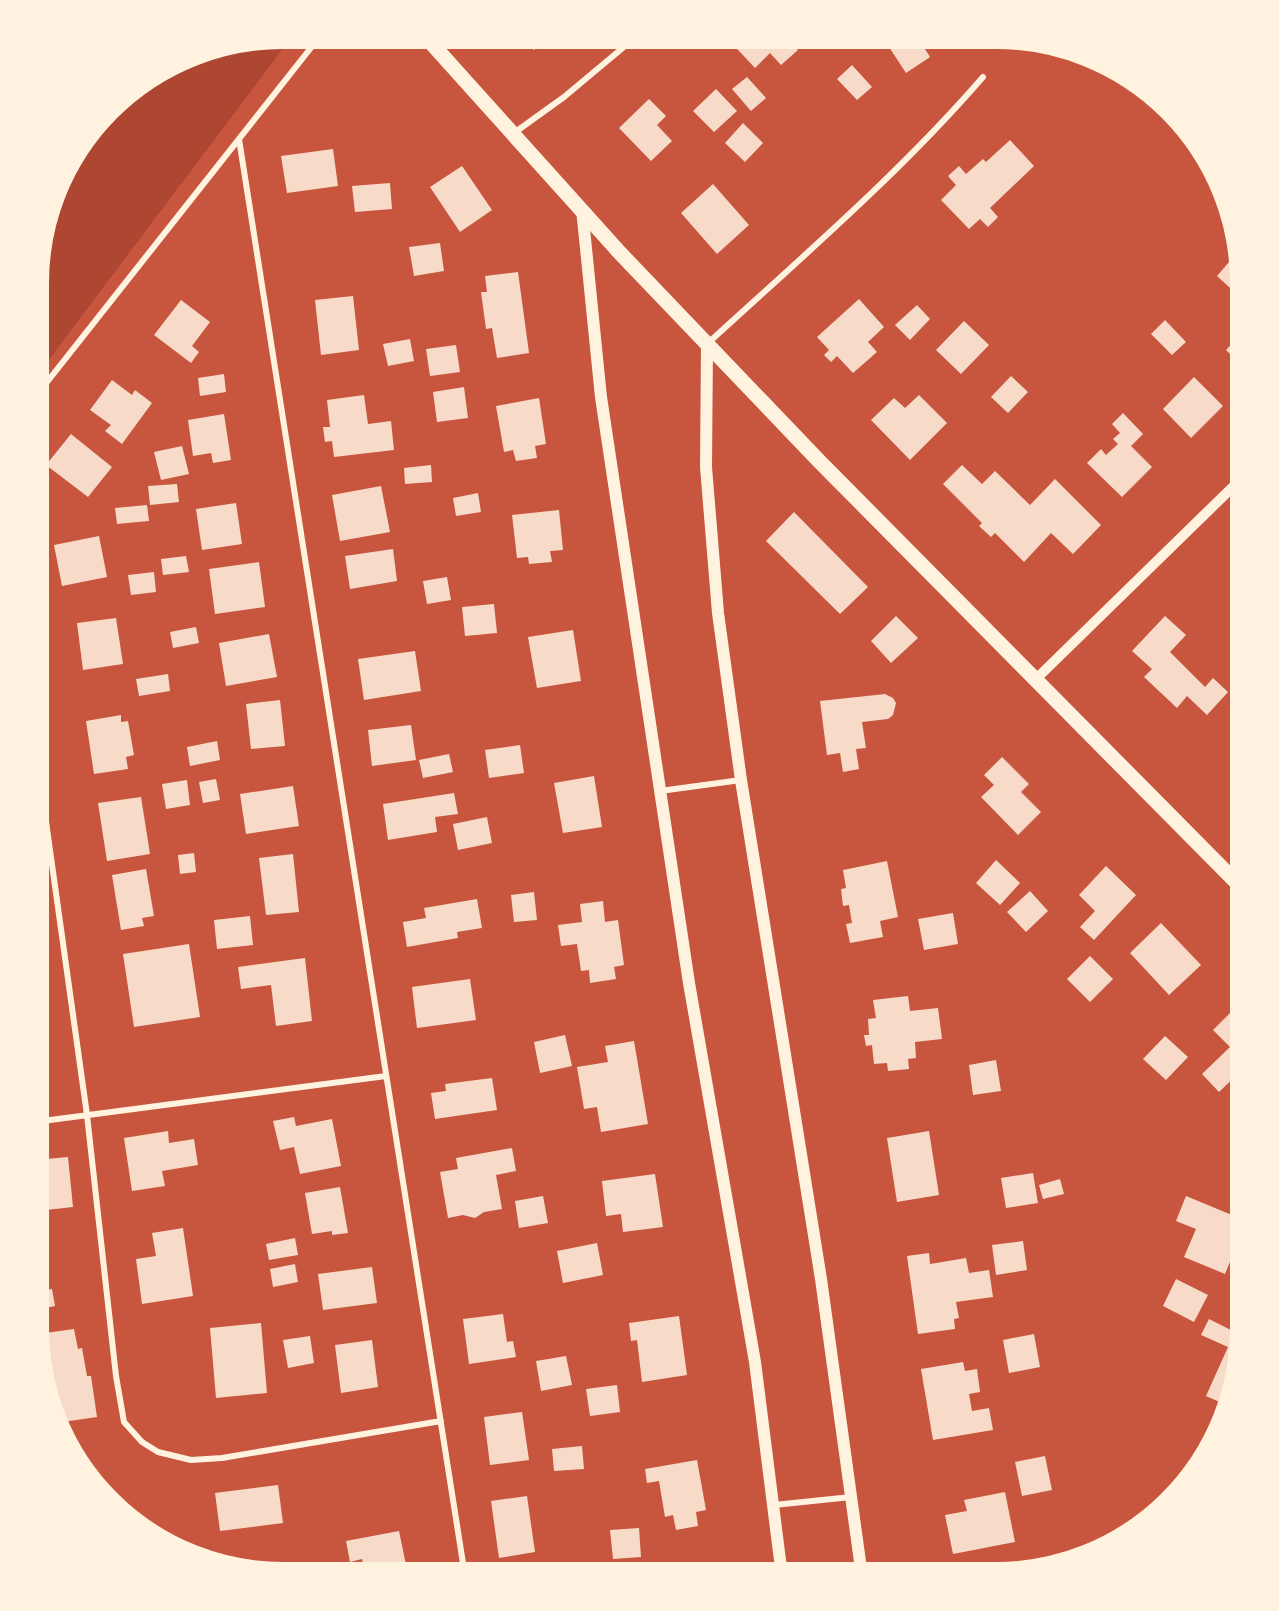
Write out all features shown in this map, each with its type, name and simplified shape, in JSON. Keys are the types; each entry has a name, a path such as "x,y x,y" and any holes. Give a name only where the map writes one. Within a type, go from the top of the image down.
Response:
{"main road":[{"path":"433,45 707,344 1234,880"},
{"path":"582,209 601,397 689,983 755,1362 781,1566"},
{"path":"707,344 706,467 718,613 741,780 788,1066 860,1566"}],"street":[{"path":"45,385 313,45"},
{"path":"514,133 564,97 626,45"},
{"path":"707,344 875,190 938,128 983,77"},
{"path":"239,139 463,1566"},
{"path":"1035,680 1234,486"},
{"path":"660,791 741,780"},
{"path":"45,814 87,1115 116,1376 124,1422 142,1442 158,1452 191,1460 222,1458 441,1421"},
{"path":"45,1121 386,1076"},
{"path":"772,1505 850,1497"}],"shaded area":[{"path":"285,45 45,365 45,283 47,252 53,221 63,192 94,138 138,94 192,63 236,50"}],"building":[{"path":"529,45 539,45 534,50"},
{"path":"733,45 793,45 798,50 781,65 770,53 755,68"},
{"path":"892,45 923,45 930,57 906,73 889,47"},
{"path":"852,65 872,87 857,100 837,79"},
{"path":"747,77 766,98 751,111 732,89"},
{"path":"716,89 737,111 714,132 693,111"},
{"path":"649,99 666,116 657,125 672,141 651,161 619,128"},
{"path":"743,123 763,143 745,162 725,143"},
{"path":"1010,140 1034,166 990,208 998,217 988,227 980,219 969,229 941,200 956,185 948,176 959,166 966,174 983,159 986,162"},
{"path":"333,149 338,186 287,193 281,156"},
{"path":"462,166 492,210 460,232 430,187"},
{"path":"390,183 392,209 355,212 352,186"},
{"path":"713,184 749,225 717,254 681,213"},
{"path":"440,243 444,271 414,276 409,247"},
{"path":"1229,262 1233,266 1234,292 1217,276"},
{"path":"518,272 529,353 497,358 492,328 486,329 481,292 487,292 485,276"},
{"path":"353,296 359,350 321,355 315,300"},
{"path":"859,299 884,327 868,342 877,352 853,373 837,356 831,362 824,355 829,350 817,337"},
{"path":"181,300 210,322 192,346 199,352 191,363 154,335"},
{"path":"917,305 930,319 910,340 895,325"},
{"path":"1165,320 1186,342 1172,355 1151,334"},
{"path":"964,321 989,345 961,374 936,350"},
{"path":"410,339 414,361 388,366 383,344"},
{"path":"1234,342 1234,358 1226,350"},
{"path":"456,345 460,372 430,376 426,349"},
{"path":"224,374 226,392 200,396 198,378"},
{"path":"1011,376 1028,392 1008,413 991,397"},
{"path":"1194,377 1223,406 1191,438 1163,409"},
{"path":"112,380 132,395 135,390 152,403 122,444 105,431 111,425 90,410"},
{"path":"464,387 468,418 437,422 433,392"},
{"path":"364,395 368,424 391,421 394,450 334,457 332,441 325,442 323,427 330,427 327,400"},
{"path":"919,395 947,423 910,460 871,420 894,398 905,408"},
{"path":"539,398 546,444 535,446 537,458 516,461 513,450 504,452 496,406"},
{"path":"1123,413 1143,434 1131,446 1152,467 1122,497 1087,463 1101,449 1106,455 1118,444 1113,439 1120,433 1112,424"},
{"path":"224,414 231,460 213,463 211,453 193,456 188,420"},
{"path":"71,434 112,467 88,497 46,465"},
{"path":"182,446 189,474 161,480 154,452"},
{"path":"431,465 432,482 405,484 404,468"},
{"path":"962,465 982,484 995,471 1030,505 1055,479 1101,525 1073,554 1051,533 1024,562 995,533 991,537 979,526 982,523 943,484"},
{"path":"177,484 179,502 150,505 148,486"},
{"path":"381,486 390,532 340,541 332,495"},
{"path":"478,493 481,512 456,516 453,498"},
{"path":"236,503 242,544 202,550 196,509"},
{"path":"147,505 149,521 117,524 115,508"},
{"path":"559,510 563,550 550,551 552,562 529,564 528,557 517,558 512,515"},
{"path":"794,512 868,587 840,614 766,541"},
{"path":"99,536 107,577 62,586 54,545"},
{"path":"393,549 397,581 350,589 345,556"},
{"path":"186,556 189,572 163,575 161,559"},
{"path":"259,562 265,607 215,614 209,569"},
{"path":"154,572 156,592 131,595 128,575"},
{"path":"447,577 451,600 427,604 423,581"},
{"path":"494,604 497,633 465,636 462,607"},
{"path":"896,616 918,638 891,663 871,641"},
{"path":"1165,616 1186,635 1170,652 1205,687 1213,678 1228,692 1207,715 1187,696 1177,708 1144,677 1152,669 1132,651"},
{"path":"116,618 123,664 83,670 77,623"},
{"path":"196,627 199,643 173,648 170,632"},
{"path":"573,630 581,681 537,688 528,637"},
{"path":"269,634 277,677 226,686 219,643"},
{"path":"415,651 421,691 364,700 358,659"},
{"path":"168,674 170,691 139,696 136,679"},
{"path":"885,694 893,698 896,703 893,715 888,719 862,722 866,748 856,749 859,769 843,772 840,753 827,755 820,701"},
{"path":"280,700 285,746 251,749 246,704"},
{"path":"121,715 121,722 128,721 134,755 126,757 128,769 94,774 86,721"},
{"path":"411,725 416,760 372,766 368,730"},
{"path":"217,741 220,760 190,766 187,747"},
{"path":"520,745 524,773 489,778 485,750"},
{"path":"449,754 453,772 423,778 419,760"},
{"path":"1002,757 1029,784 1021,792 1041,812 1018,835 981,797 994,785 984,775"},
{"path":"594,776 602,827 563,833 554,783"},
{"path":"216,779 220,800 203,803 199,782"},
{"path":"187,780 190,805 166,809 162,784"},
{"path":"293,786 299,826 246,834 240,794"},
{"path":"454,793 458,814 435,817 437,832 388,840 383,804"},
{"path":"141,797 150,854 107,861 98,803"},
{"path":"487,817 492,843 458,850 453,824"},
{"path":"194,853 196,872 180,874 178,855"},
{"path":"293,854 299,912 266,915 259,858"},
{"path":"996,860 1020,883 1000,905 976,883"},
{"path":"887,861 898,917 880,921 883,937 850,943 846,924 852,923 849,905 843,906 841,889 846,888 843,870"},
{"path":"1106,866 1136,895 1094,940 1080,927 1095,911 1079,895"},
{"path":"146,869 154,916 142,918 144,926 121,930 112,875"},
{"path":"1030,891 1048,911 1026,932 1007,912"},
{"path":"534,892 537,920 514,922 511,895"},
{"path":"477,899 482,928 457,932 458,938 407,947 403,922 426,918 424,908"},
{"path":"603,901 605,922 618,920 624,965 614,967 616,979 590,983 589,970 581,971 577,944 561,946 558,925 582,922 580,904"},
{"path":"953,913 958,944 924,950 918,919"},
{"path":"250,916 253,945 217,949 214,920"},
{"path":"1161,923 1201,965 1169,995 1130,953"},
{"path":"189,944 200,1017 134,1027 123,954"},
{"path":"1090,956 1113,979 1090,1002 1067,979"},
{"path":"305,958 312,1021 276,1026 271,985 241,989 238,967"},
{"path":"470,979 476,1020 417,1028 412,987"},
{"path":"908,996 910,1011 938,1008 942,1039 915,1042 916,1058 908,1059 909,1069 888,1071 887,1063 874,1064 872,1045 866,1046 864,1035 869,1035 868,1019 876,1018 873,1000"},
{"path":"1234,1009 1234,1078 1219,1092 1202,1074 1230,1047 1213,1030"},
{"path":"565,1035 572,1066 540,1073 534,1042"},
{"path":"1165,1036 1188,1057 1166,1080 1143,1059"},
{"path":"634,1041 648,1124 601,1132 597,1107 584,1109 577,1067 608,1062 605,1046"},
{"path":"996,1060 1001,1091 973,1095 969,1065"},
{"path":"492,1078 497,1110 435,1119 431,1093 446,1091 445,1084"},
{"path":"294,1117 296,1126 332,1119 341,1166 300,1174 294,1147 280,1150 273,1121"},
{"path":"168,1131 169,1143 194,1139 198,1165 162,1171 165,1186 132,1191 124,1138"},
{"path":"929,1131 939,1195 897,1202 887,1138"},
{"path":"512,1148 516,1171 496,1175 502,1209 484,1212 475,1218 463,1215 448,1218 440,1172 458,1169 456,1158"},
{"path":"68,1157 73,1207 45,1210 45,1159"},
{"path":"1033,1173 1038,1203 1006,1208 1001,1178"},
{"path":"655,1174 663,1227 623,1232 621,1214 606,1216 602,1181"},
{"path":"1060,1179 1064,1194 1043,1199 1039,1185"},
{"path":"340,1187 348,1233 332,1235 332,1231 312,1234 305,1193"},
{"path":"543,1196 548,1223 519,1228 515,1201"},
{"path":"1186,1196 1234,1216 1234,1258 1232,1257 1225,1274 1184,1257 1196,1229 1176,1221"},
{"path":"183,1228 193,1296 142,1304 136,1259 156,1256 152,1233"},
{"path":"295,1238 298,1255 269,1260 266,1244"},
{"path":"1023,1241 1027,1270 996,1275 992,1245"},
{"path":"597,1243 603,1275 563,1283 557,1251"},
{"path":"929,1253 930,1264 966,1258 969,1273 989,1270 993,1297 956,1302 959,1318 954,1319 955,1329 918,1334 907,1256"},
{"path":"295,1264 298,1282 273,1287 270,1269"},
{"path":"372,1267 377,1303 323,1310 318,1274"},
{"path":"1176,1279 1208,1295 1194,1322 1163,1306"},
{"path":"52,1289 55,1306 45,1308 45,1290"},
{"path":"503,1314 507,1342 513,1341 516,1357 469,1364 463,1319"},
{"path":"679,1316 687,1375 642,1382 637,1340 631,1341 629,1323"},
{"path":"1209,1319 1233,1331 1234,1329 1232,1359 1222,1403 1206,1396 1228,1347 1201,1335"},
{"path":"261,1323 267,1393 216,1398 210,1328"},
{"path":"74,1329 78,1349 82,1348 87,1376 91,1376 97,1417 64,1422 53,1390 47,1359 45,1333"},
{"path":"1034,1334 1040,1367 1009,1373 1003,1340"},
{"path":"310,1336 314,1363 288,1368 283,1340"},
{"path":"372,1340 378,1387 341,1393 335,1345"},
{"path":"566,1356 572,1385 541,1391 536,1361"},
{"path":"963,1362 965,1371 977,1369 980,1392 969,1394 972,1411 989,1408 993,1430 933,1440 921,1369"},
{"path":"617,1385 620,1412 590,1416 586,1389"},
{"path":"522,1412 529,1460 490,1465 484,1417"},
{"path":"582,1446 584,1469 554,1471 552,1449"},
{"path":"1045,1456 1052,1490 1022,1496 1015,1462"},
{"path":"697,1460 706,1510 696,1512 698,1526 676,1530 673,1515 665,1517 659,1481 647,1483 645,1469"},
{"path":"278,1485 283,1523 220,1531 215,1493"},
{"path":"1005,1492 1015,1542 953,1554 945,1515 967,1511 964,1500"},
{"path":"527,1496 535,1552 499,1558 491,1501"},
{"path":"639,1528 641,1557 613,1559 610,1530"},
{"path":"399,1531 406,1565 364,1566 362,1559 350,1562 346,1541"}]}
